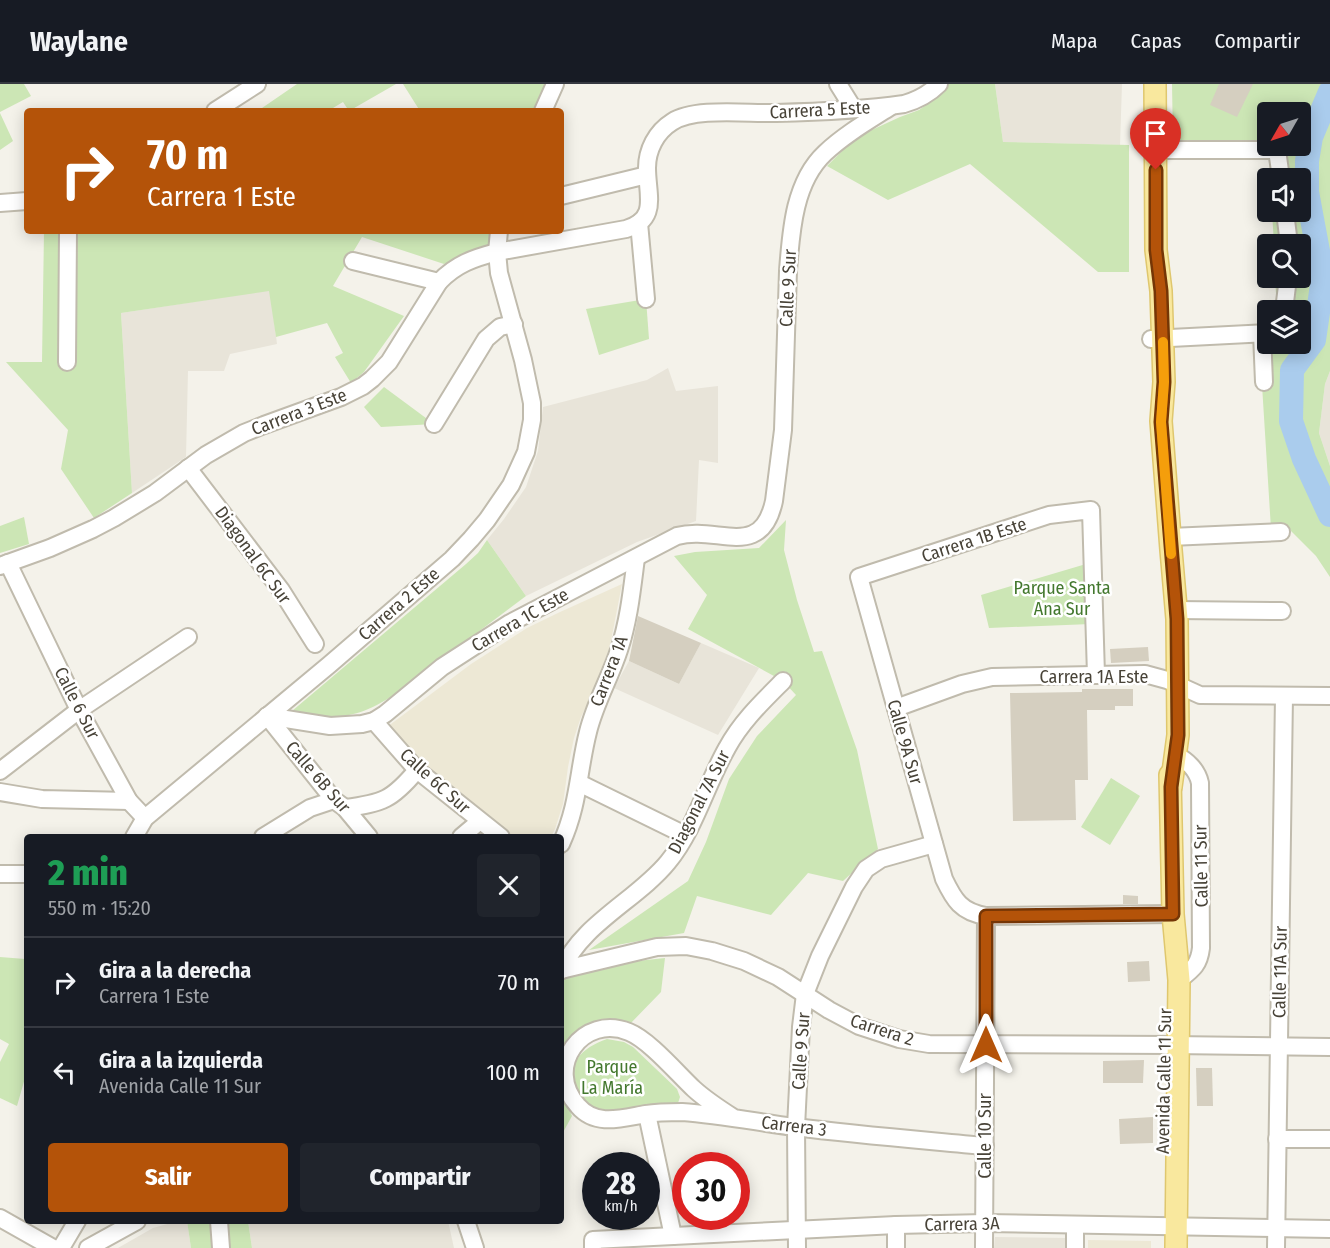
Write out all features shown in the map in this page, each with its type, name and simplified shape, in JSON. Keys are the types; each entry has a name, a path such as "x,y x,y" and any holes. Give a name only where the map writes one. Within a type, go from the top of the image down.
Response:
{"main road":[{"name":"Avenida Calle 11 Sur","path":"1155,84 1156,250 1161,291 1157,338 1164,382 1161,422 1176,610 1166,736 1171,787 1173,914 1179,980 1172,1045 1169,1226 1162,1248"},
{"name":"Avenida Calle 11 Sur","path":"1170,544 1168,610 1172,683 1178,735 1171,787"},
{"name":"Avenida Calle 11 Sur","path":"1172,1045 1166,981 1173,914"},
{"name":"Avenida Calle 11 Sur","path":"1169,1226 1176,1248"}],"street":[{"path":"220,108 257,84"},
{"path":"544,108 555,84"},
{"path":"838,84 853,108"},
{"name":"Carrera 5 Este","path":"647,175 648,158 657,135 673,121 694,114 776,113 891,106 915,101 939,84"},
{"name":"Calle 9 Sur","path":"772,512 783,430 790,246 800,194 813,166 823,154 891,106"},
{"path":"1155,150 1277,150 1280,168"},
{"path":"564,195 647,175 650,206 639,223 646,298"},
{"path":"0,203 24,201"},
{"name":"Carrera 3 Este","path":"4,565 51,549 104,524 154,494 215,449 244,433 341,397 372,379 396,352 439,282 460,264 497,252 626,229 639,223"},
{"path":"68,234 68,362"},
{"name":"Carrera 2 Este","path":"145,818 329,665 460,551 511,485 526,452 532,420 529,387 499,273 497,252 499,234"},
{"path":"353,261 439,282"},
{"path":"434,424 486,339 500,327 514,324"},
{"path":"1157,338 1257,333"},
{"path":"1264,382 1265,354"},
{"name":"Diagonal 6C Sur","path":"188,468 281,590 315,644"},
{"name":"Carrera 1B Este","path":"859,577 1049,515 1091,510 1096,675"},
{"name":"Carrera 1C Este","path":"267,716 330,726 374,721 442,667 535,609 684,534 745,537 754,534 764,527 772,512"},
{"path":"1170,544 1281,532"},
{"name":"Carrera 1A","path":"564,837 572,817 592,714 623,637 636,558"},
{"name":"Calle 6 Sur","path":"4,565 129,801 145,818"},
{"name":"Calle 9A Sur","path":"859,577 944,879 958,904 974,914 986,916"},
{"path":"1176,610 1282,611"},
{"path":"0,771 79,710 188,637"},
{"name":"Carrera 1A Este","path":"896,708 962,684 992,677 1149,674 1200,695 1330,696"},
{"name":"Diagonal 7A Sur","path":"564,966 577,945 647,884 676,852 697,815 719,763 733,737 751,714 783,681"},
{"name":"Calle 11A Sur","path":"1276,1248 1284,696"},
{"name":"Calle 6B Sur","path":"267,716 366,834"},
{"name":"Calle 6C Sur","path":"374,721 417,770 497,834"},
{"name":"Calle 11 Sur","path":"1175,754 1187,760 1196,772 1200,783 1202,948 1195,968 1179,980"},
{"path":"268,834 310,808 339,804 368,805 385,799 400,789 417,770"},
{"path":"579,783 685,836"},
{"path":"0,792 42,799 129,801"},
{"path":"136,834 145,818"},
{"path":"464,834 480,821"},
{"name":"Calle 9 Sur","path":"796,1248 796,1127 805,994 820,956 854,886 866,869 881,859 934,844"},
{"path":"0,874 24,874"},
{"path":"986,916 1173,914"},
{"name":"Calle 10 Sur","path":"984,1248 986,916"},
{"name":"Carrera 2","path":"564,970 657,947 686,946 712,951 744,961 778,977 852,1022 898,1039 943,1045 1330,1047"},
{"name":"Carrera 3","path":"734,1118 696,1091 642,1039 629,1032 616,1028 600,1029 583,1037 570,1050 565,1062 564,1078 568,1092 577,1106 589,1116 602,1119 618,1120 648,1114 682,1112 796,1127 985,1146"},
{"path":"648,1114 673,1236"},
{"path":"1277,1139 1330,1139"},
{"path":"0,1218 53,1248"},
{"name":"Carrera 3A","path":"593,1244 673,1236 692,1242 797,1230 985,1223 1330,1229"},
{"path":"61,1248 75,1224"},
{"path":"88,1248 132,1224"},
{"path":"219,1224 221,1248"},
{"path":"467,1224 474,1248"},
{"path":"896,1225 896,1248"},
{"path":"1075,1225 1075,1248"}],"shaded area":[{"path":"995,84 1122,84 1120,145 1003,142"},
{"path":"270,290 277,344 230,354 224,371 188,371 186,457 132,493 121,313"},
{"path":"668,368 676,391 718,386 718,463 699,460 696,521 637,542 526,596 487,540 526,487 538,451 543,407 647,380"},
{"path":"1330,371 1330,466 1319,433 1325,384"},
{"path":"622,584 610,646 574,738 563,804 555,829 552,834 508,834 421,766 387,727 471,664 527,628"},
{"path":"701,643 759,668 718,735 614,688 629,661 679,684"},
{"path":"167,1224 187,1224 191,1248 118,1248 153,1228"},
{"path":"248,1224 449,1224 454,1248 252,1248"},
{"path":"995,1237 1065,1238 1065,1248 994,1248"},
{"path":"1088,1240 1151,1241 1151,1248 1088,1248"}],"green space":[{"path":"0,84 24,84 31,96 0,112"},
{"path":"297,84 396,84 354,108 347,108 343,102 333,108 262,108"},
{"path":"403,84 547,84 536,108 418,108"},
{"path":"949,84 995,84 1003,142 1129,145 1129,272 1098,272 970,164 888,200 827,166 863,134 919,110 937,97"},
{"path":"1172,84 1330,84 1330,371 1325,384 1319,433 1330,466 1330,577 1316,556 1290,530 1271,529 1260,354 1311,354 1311,300 1276,300 1276,288 1311,288 1311,234 1273,234 1273,222 1311,222 1311,168 1270,168 1270,156 1311,156 1311,102 1257,102 1257,140 1173,141"},
{"path":"0,113 13,141 0,150"},
{"path":"44,234 493,234 491,246 444,264 362,237 333,286 404,316 364,372 351,383 335,357 343,353 327,323 276,337 269,291 121,313 132,493 94,518 61,469 68,430 6,362 42,362"},
{"path":"646,299 649,339 599,355 586,309"},
{"path":"384,387 434,424 381,427 364,407"},
{"path":"24,517 29,544 0,553 0,526"},
{"path":"786,520 784,550 797,600 814,652 822,651 857,750 878,849 843,881 808,873 771,915 697,896 684,933 589,950 688,881 706,842 729,779 757,736 796,695 783,681 688,629 707,595 674,556 695,552 759,548"},
{"path":"487,540 526,596 397,693 372,707 354,714 335,717 292,711 466,564"},
{"name":"Parque Santa Ana Sur","path":"1086,564 1091,624 989,628 981,595"},
{"path":"1111,778 1140,796 1110,845 1081,827"},
{"path":"0,957 24,959 24,1082 17,1106 0,1098 0,1062 9,1044 0,1039"},
{"path":"665,958 661,992 628,1026 617,1021 597,1024 578,1032 564,1046 564,976 628,962"},
{"name":"Parque La María","path":"607,1039 624,1042 633,1047 677,1089 680,1097 678,1103 644,1111 612,1114 603,1113 587,1105 574,1084 574,1066 577,1059 589,1047"},
{"path":"564,1097 572,1116 564,1131"},
{"path":"187,1224 248,1224 252,1248 191,1248"}],"building":[{"path":"1219,84 1253,84 1237,117 1210,105"},
{"path":"638,616 701,643 679,684 629,661"},
{"path":"1148,647 1149,661 1111,663 1110,649"},
{"path":"1082,689 1133,689 1133,706 1115,706 1115,710 1087,710 1088,780 1075,780 1076,820 1013,821 1010,693 1082,692"},
{"path":"1123,895 1138,896 1138,904 1123,904"},
{"path":"1149,961 1150,981 1128,982 1127,962"},
{"path":"1144,1060 1143,1083 1103,1083 1103,1061"},
{"path":"1196,1068 1212,1068 1213,1106 1197,1106"},
{"path":"1153,1117 1153,1143 1120,1144 1119,1119"}],"waterway":[{"path":"1330,92 1311,137 1307,161 1307,192 1323,278 1314,340 1292,370 1291,421 1304,459 1330,515"}],"slow traffic":[{"path":"1163,342 1164,382 1161,422 1171,554"}],"route":[{"path":"986,1045 986,916 1173,914 1171,787 1178,735 1177,619 1161,422 1164,382 1161,291 1156,250 1156,170"}]}
